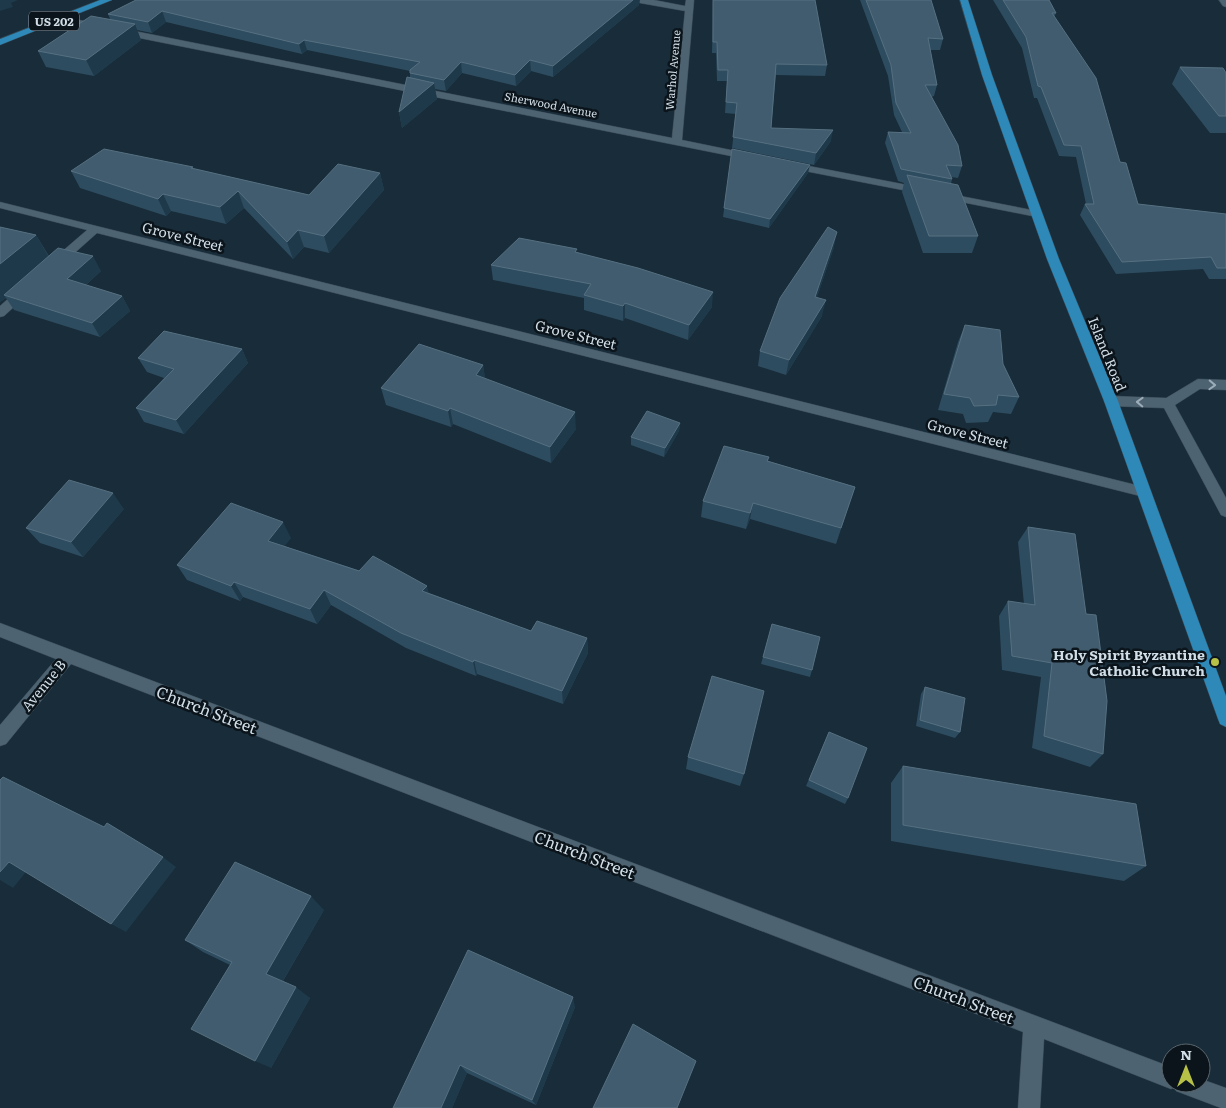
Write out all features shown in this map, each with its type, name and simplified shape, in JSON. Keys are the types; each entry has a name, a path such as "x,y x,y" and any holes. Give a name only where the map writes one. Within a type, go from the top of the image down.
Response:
{"main road":[{"name":"US 202","path":"0,42 108,0"},
{"name":"Island Road","path":"964,0 1037,214 1111,401 1226,719"}],"street":[{"path":"640,0 689,4"},
{"path":"1223,0 1226,4"},
{"name":"Warhol Avenue","path":"677,142 689,4"},
{"name":"Sherwood Avenue","path":"59,19 1037,214"},
{"name":"Grove Street","path":"0,205 1144,492"},
{"path":"49,269 95,229"},
{"path":"0,313 35,282"},
{"path":"1111,401 1168,403 1198,384 1226,385"},
{"path":"1168,403 1226,511"},
{"name":"Church Street","path":"0,630 1161,1074"},
{"name":"Avenue B","path":"0,738 68,656"},
{"path":"1029,1108 1034,1026"},
{"path":"1210,1093 1226,1099"}],"building":[{"path":"136,0 633,0 553,66 530,60 515,75 461,62 444,80 410,73 410,70 420,62 304,40 299,44 162,11 148,22 108,14"},
{"path":"713,0 815,0 827,65 776,64 771,128 833,130 816,153 733,137 737,103 726,102 728,70 718,70 717,42 713,42"},
{"path":"866,0 931,0 943,39 928,38 937,85 925,85 958,145 962,166 946,165 952,179 901,169 888,132 911,133 896,103 891,65"},
{"path":"1003,0 1049,0 1056,13 1052,13 1096,78 1120,162 1126,163 1138,204 1226,214 1226,268 1217,268 1211,257 1122,262 1085,204 1094,204 1081,146 1064,145 1041,87 1038,86 1026,37"},
{"path":"91,16 135,24 86,60 38,51"},
{"path":"1180,67 1223,68 1226,73 1226,116 1219,116"},
{"path":"407,77 434,83 399,112"},
{"path":"104,149 193,167 191,168 309,195 338,164 380,173 324,236 298,230 287,242 238,191 220,207 163,194 158,199 71,171"},
{"path":"732,149 810,165 770,219 724,208"},
{"path":"907,175 958,185 978,236 929,236"},
{"path":"0,227 36,235 0,264"},
{"path":"828,227 837,232 815,297 826,300 789,360 760,351 780,298"},
{"path":"519,238 577,249 575,252 638,268 713,292 689,325 625,303 623,306 584,295 591,284 491,265"},
{"path":"58,248 93,256 67,279 122,296 92,323 4,295"},
{"path":"965,325 1000,330 1003,364 1019,397 998,395 996,405 974,406 970,398 944,394"},
{"path":"164,331 242,349 176,420 136,408 174,369 138,358"},
{"path":"419,344 483,365 476,375 575,412 550,447 450,408 448,411 381,388"},
{"path":"647,411 680,423 665,448 631,437"},
{"path":"724,446 769,457 767,461 855,487 841,528 753,503 750,513 703,501"},
{"path":"69,480 113,493 71,542 26,528"},
{"path":"231,503 283,522 268,541 359,571 373,556 427,586 422,591 531,631 537,621 587,638 562,691 474,660 473,662 401,633 324,590 310,609 234,582 231,586 177,565"},
{"path":"1028,527 1075,534 1086,614 1096,615 1107,701 1103,754 1044,736 1052,663 1012,656 1008,601 1035,605"},
{"path":"772,624 820,637 812,670 763,657"},
{"path":"712,676 764,691 744,774 688,757"},
{"path":"925,687 965,698 960,732 920,720"},
{"path":"829,732 867,748 848,798 809,780"},
{"path":"903,766 1136,804 1146,866 903,825"},
{"path":"3,777 104,827 107,823 163,857 111,924 9,862 0,872 0,780"},
{"path":"235,862 311,896 266,974 296,987 255,1061 191,1029 232,962 185,940"},
{"path":"468,950 573,997 532,1100 460,1065 441,1108 393,1108"},
{"path":"633,1024 696,1061 677,1108 593,1108"}],"place":[{"name":"Holy Spirit Byzantine Catholic Church","path":"1215,662"}]}
